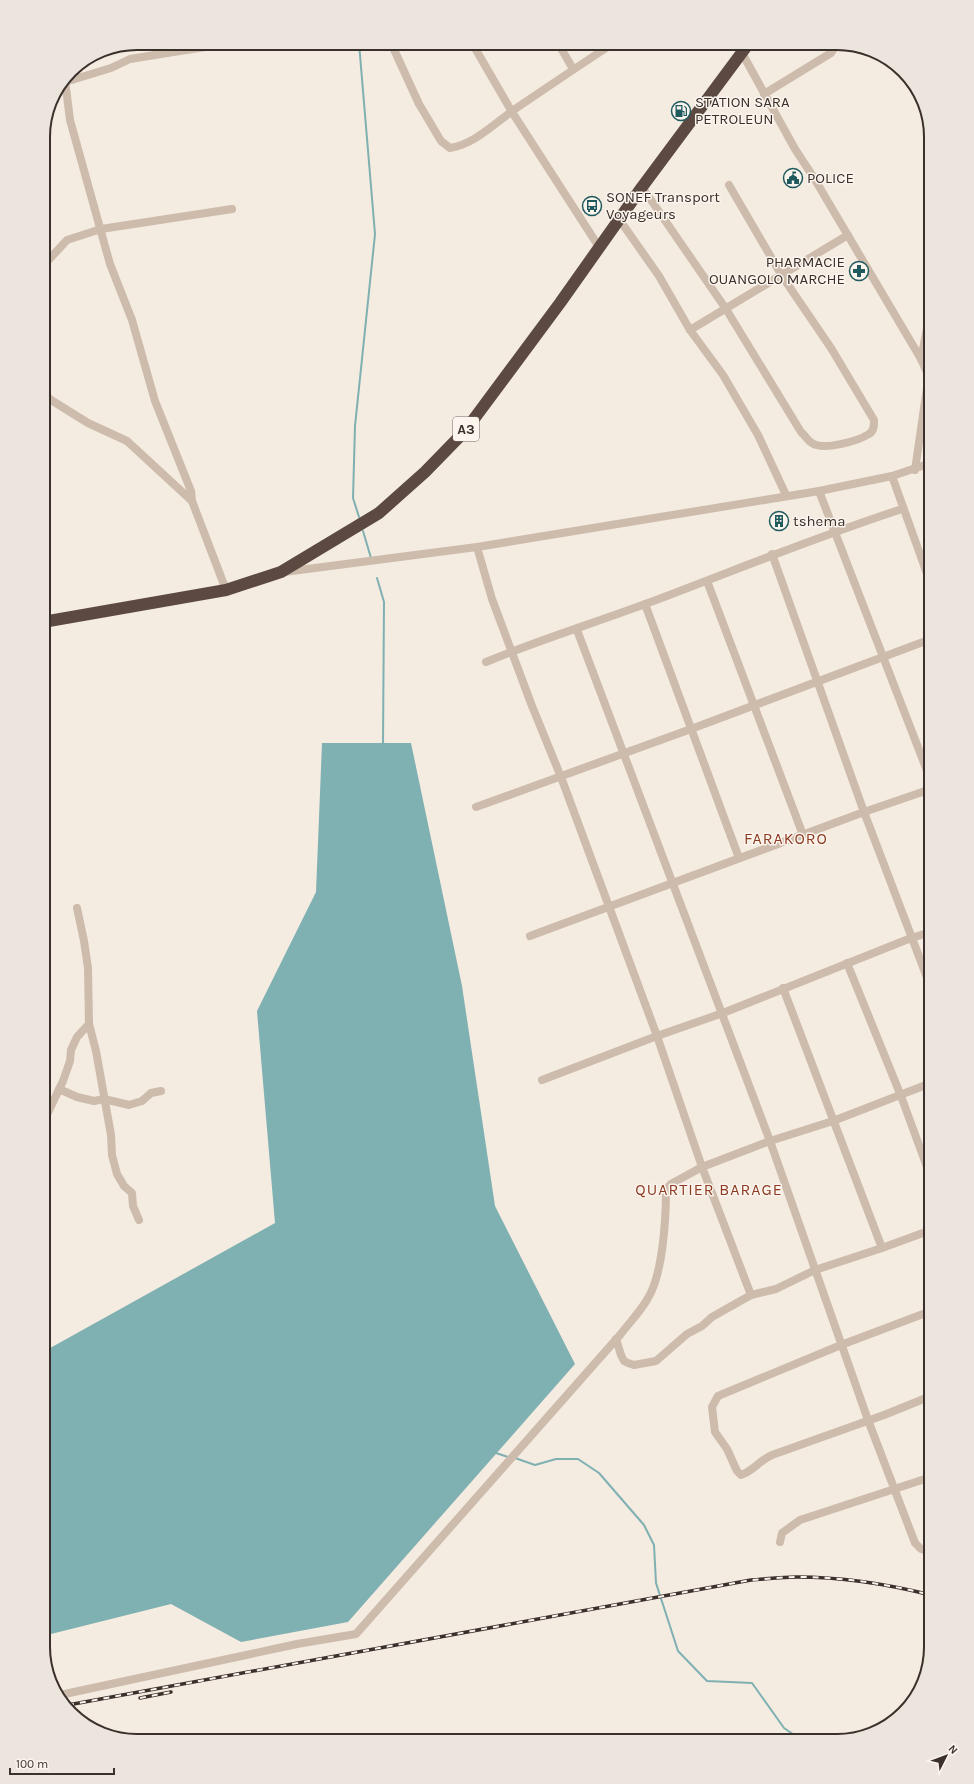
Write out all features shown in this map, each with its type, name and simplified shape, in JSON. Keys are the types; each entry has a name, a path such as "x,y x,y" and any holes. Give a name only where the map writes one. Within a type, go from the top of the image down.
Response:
{"highway":[{"name":"A3","path":"50,621 226,590 281,572 379,513 425,472 465,431 642,187 738,50"}],"street":[{"path":"161,50 167,53"},
{"path":"73,79 111,68 130,58 185,50"},
{"path":"394,50 419,104 441,141 450,148 461,146 490,128 573,69 603,50"},
{"path":"476,50 512,112 599,247"},
{"path":"562,50 573,69"},
{"path":"740,50 795,149 848,235 924,365"},
{"path":"764,94 831,53 833,50"},
{"path":"66,88 70,120 110,264 132,320 155,401 191,491 192,501 226,590"},
{"path":"642,187 726,309 801,432 812,444 825,446 845,443 870,434 874,428 874,420 831,348 782,276 729,185"},
{"path":"50,258 67,240 101,229 210,214 232,209"},
{"path":"619,219 658,276 690,330 723,376 758,435 786,495"},
{"path":"690,330 848,235"},
{"path":"921,359 924,344"},
{"path":"50,399 88,423 126,441 192,501"},
{"path":"915,470 924,415"},
{"path":"281,572 477,547 786,495 819,491 892,476 924,466"},
{"path":"892,476 902,509 924,567"},
{"path":"819,491 924,762"},
{"path":"486,662 577,630 834,531 902,509"},
{"path":"477,547 492,599 511,652 561,777 657,1036 702,1167 751,1295"},
{"path":"772,554 864,812 924,970"},
{"path":"707,581 803,835"},
{"path":"645,604 739,858"},
{"path":"577,630 672,883 723,1013 894,1490 915,1544 921,1550 924,1551"},
{"path":"476,807 691,729 924,642"},
{"path":"530,936 864,812 924,791"},
{"path":"77,908 88,968 89,1024 96,1051 111,1135 113,1162 117,1174 124,1186 132,1193 133,1206 139,1220"},
{"path":"542,1080 657,1036 723,1013 783,988 924,934"},
{"path":"847,963 924,1159"},
{"path":"783,988 882,1248"},
{"path":"50,1108 70,1061 71,1050 74,1043 89,1024"},
{"path":"64,1694 297,1644 356,1634 616,1339 649,1298 657,1274 666,1214 666,1189 671,1184 702,1167 770,1141 833,1121 924,1086"},
{"path":"59,1089 77,1097 94,1101 104,1099 129,1105 142,1101 151,1093 161,1091"},
{"path":"616,1339 624,1361 634,1365 656,1361 687,1334 702,1326 712,1317 751,1295 776,1289 815,1270 924,1233"},
{"path":"924,1313 718,1396 712,1407 715,1432 727,1449 737,1471 741,1475 746,1474 766,1457 924,1399"},
{"path":"780,1542 782,1534 800,1520 924,1479"}],"water":[{"path":"322,743 411,743 462,986 495,1206 575,1364 348,1622 241,1642 171,1604 50,1634 50,1348 275,1223 257,1011 316,892"}],"waterway":[{"path":"359,517 353,498 355,426 375,234 360,50"},
{"path":"363,531 371,558"},
{"path":"377,578 384,602 383,744"},
{"path":"496,1453 508,1457"},
{"path":"515,1458 535,1465 556,1459 578,1459 599,1473 644,1525 654,1545 656,1583 678,1651 707,1681 752,1683 784,1728 793,1734"}],"railway":[{"path":"72,1704 751,1580 791,1577 831,1578 881,1584 924,1594"},
{"path":"140,1698 171,1692"}],"place":[{"name":"STATION SARA PETROLEUN","path":"681,111"},
{"name":"POLICE","path":"793,178"},
{"name":"SONEF Transport Voyageurs","path":"592,206"},
{"name":"PHARMACIE OUANGOLO MARCHE","path":"859,271"},
{"name":"tshema","path":"779,521"}],"district":[{"name":"FARAKORO","path":"786,838"},
{"name":"QUARTIER BARAGE","path":"709,1189"}]}
